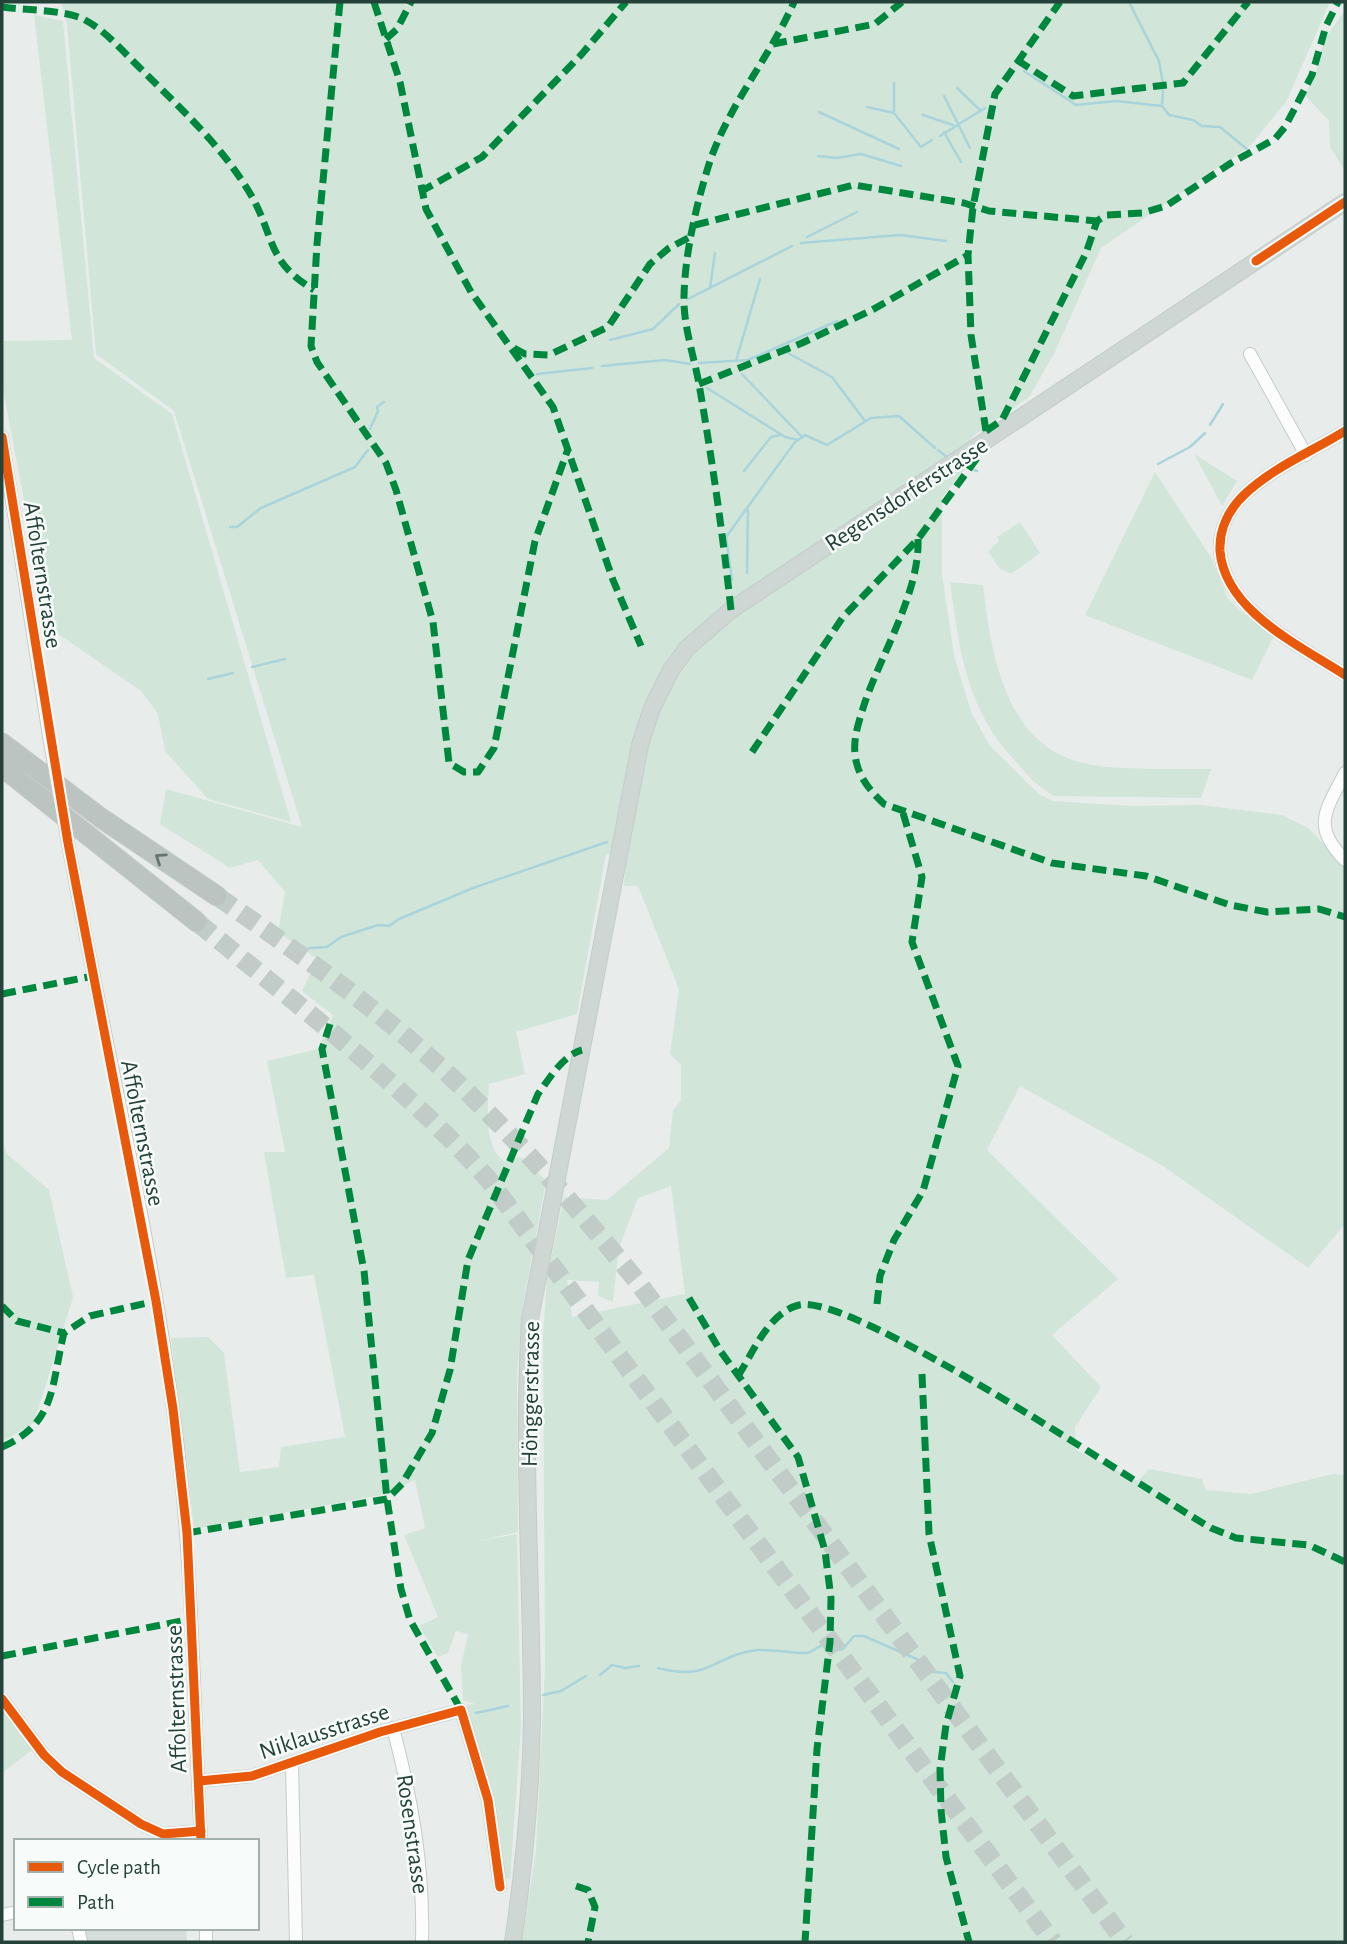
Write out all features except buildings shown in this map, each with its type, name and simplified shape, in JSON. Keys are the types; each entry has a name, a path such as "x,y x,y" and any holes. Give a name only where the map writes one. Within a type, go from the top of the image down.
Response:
{"highway":[{"path":"2,743 101,818 216,896"},
{"path":"2,766 197,922"}],"main road":[{"name":"Regensdorferstrasse","path":"618,852 640,745 652,708 671,670 706,629 760,589 1345,202"},
{"name":"Regensdorferstrasse","path":"1311,225 1345,214"},
{"name":"Hönggerstrasse","path":"513,1942 524,1865 531,1734 528,1392 530,1319 618,852"}],"street":[{"path":"1250,354 1306,455"},
{"path":"1345,431 1251,489 1229,511 1220,542 1221,560 1229,586 1244,605 1345,675"},
{"name":"Affolternstrasse","path":"2,437 50,742 156,1301 173,1409 187,1533 201,1836"},
{"path":"1345,773 1324,815 1323,827 1332,848 1345,860"},
{"path":"2,1699 44,1755 74,1780 141,1824 163,1834 201,1836"},
{"name":"Niklausstrasse","path":"199,1781 251,1776 393,1728 461,1710 488,1800 500,1888"},
{"name":"Rosenstrasse","path":"393,1728 417,1833 423,1900 422,1942"},
{"path":"292,1763 296,1942"}],"shaded area":[{"path":"82,1930 186,1930 187,1942 85,1942"}],"green space":[{"path":"61,2 1330,2 1286,102 1250,146 1101,248 1054,354 1029,397 972,437 973,458 942,498 942,574 954,655 971,712 990,746 1039,794 1053,801 1132,806 1201,805 1282,815 1308,828 1345,866 1345,1224 1308,1268 1163,1166 1020,1086 987,1150 1118,1279 1052,1335 1101,1387 1075,1427 1076,1450 1138,1481 1149,1469 1202,1479 1206,1490 1251,1494 1333,1474 1345,1475 1345,1942 522,1942 536,1849 545,1666 543,1335 547,1278 564,1197 607,1200 669,1148 673,1110 681,1101 681,1065 670,1054 679,989 638,886 624,886 626,856 606,854 577,1014 516,1032 525,1074 489,1084 488,1126 493,1147 505,1162 518,1157 527,1160 546,1181 523,1304 517,1374 518,1532 474,1542 517,1534 521,1726 510,1879 501,1877 495,1798 466,1705 475,1704 463,1700 461,1666 468,1634 456,1631 448,1653 438,1657 419,1626 438,1617 404,1535 425,1528 415,1480 382,1495 194,1529 171,1338 208,1337 224,1353 240,1472 279,1467 281,1447 345,1437 314,1275 286,1278 264,1152 285,1152 267,1061 318,1049 333,1015 302,991 317,959 278,932 285,892 258,860 230,868 160,824 166,789 302,827 174,411 96,354 67,24","holes":["671,1186 685,1294 572,1317 567,1280 599,1282 598,1296 613,1302 619,1248 638,1198"]},
{"path":"1345,10 1345,171 1330,147 1329,121 1305,95 1316,74 1323,42"},
{"path":"34,15 63,21 94,358 172,414 291,822 208,799 165,751 158,714 141,691 48,627 2,384 2,341 72,340"},
{"path":"1194,454 1237,481 1222,506 1219,500"},
{"path":"1155,472 1212,559 1227,597 1240,611 1275,634 1252,680 1085,615"},
{"path":"1020,522 1040,553 1011,574 999,568 988,551 999,541 997,537"},
{"path":"950,582 983,585 997,666 1006,692 1035,737 1056,753 1096,766 1211,769 1201,798 1054,796 1039,786 1001,744 976,702 962,657"},
{"path":"2,1140 6,1153 49,1190 73,1297 34,1423 2,1442"},
{"path":"2,1710 32,1750 2,1773"}],"waterway":[{"path":"1129,2 1159,61 1163,84"},
{"path":"1024,71 1076,105 1116,101 1162,106"},
{"path":"894,83 894,111"},
{"path":"957,88 980,110"},
{"path":"1163,91 1162,106 1169,115 1193,120 1202,126 1220,127 1248,150"},
{"path":"944,96 970,148"},
{"path":"867,107 894,113 921,147 932,140"},
{"path":"940,136 985,108"},
{"path":"819,112 899,149"},
{"path":"923,115 953,125"},
{"path":"944,132 961,162"},
{"path":"818,156 837,158 861,154 901,166"},
{"path":"807,237 857,212"},
{"path":"801,243 900,235 946,241"},
{"path":"688,299 792,246"},
{"path":"710,288 715,253"},
{"path":"736,361 760,279"},
{"path":"610,340 653,329 679,304"},
{"path":"699,363 748,360 837,321"},
{"path":"788,353 832,377 865,421"},
{"path":"602,366 665,360 690,364"},
{"path":"537,374 592,368"},
{"path":"742,374 802,437"},
{"path":"707,388 785,437 798,440"},
{"path":"370,429 378,411 377,407 384,402"},
{"path":"1210,425 1223,404"},
{"path":"732,580 726,537 795,442 805,435 827,445 871,418 899,416 935,448"},
{"path":"1158,464 1190,447 1205,433"},
{"path":"744,471 771,437 780,435"},
{"path":"230,527 237,527 261,508 355,467 368,450"},
{"path":"938,450 948,458"},
{"path":"747,573 748,510"},
{"path":"252,667 285,659"},
{"path":"208,679 233,673"},
{"path":"309,948 327,947 341,937 378,925 389,926 399,919 473,888 607,842"},
{"path":"836,1650 843,1649 854,1636 864,1636 928,1664 934,1672 946,1673 953,1682"},
{"path":"658,1668 690,1672 757,1650 807,1653 821,1646"},
{"path":"600,1675 612,1665 625,1668 639,1666"},
{"path":"543,1695 561,1691 586,1676"},
{"path":"476,1713 508,1706"}],"tunnel":[{"path":"217,896 336,981 421,1049 498,1123 569,1201 637,1281 1125,1942"},
{"path":"197,922 384,1077 488,1179 1053,1942"}],"marked path":[{"path":"340,2 317,244 311,346 317,362 386,463 396,490 433,622 449,763 464,772 478,772 494,748 535,541 568,449"},
{"path":"374,2 400,82 426,209 471,292 553,407 613,580 641,646"},
{"path":"386,39 397,29 411,2"},
{"path":"420,192 482,157 581,55 626,2"},
{"path":"731,610 708,440 685,318 685,279 692,227 718,140 794,2"},
{"path":"773,44 875,24 902,2"},
{"path":"986,431 971,335 968,255 973,207 995,94 1060,2"},
{"path":"1017,60 1073,96 1183,83 1248,2"},
{"path":"986,431 1002,420 1086,253 1097,221 1106,215 1142,213 1166,206 1231,163 1275,139 1285,127 1312,75 1326,26 1338,2"},
{"path":"2,7 73,15 98,28 113,41 186,114 228,161 259,210 279,258 287,269 314,290"},
{"path":"695,225 854,185 964,203 989,211 1097,221"},
{"path":"514,348 525,354 549,355 608,327 650,264 669,248 692,236"},
{"path":"699,384 802,343 872,310 968,255"},
{"path":"752,752 843,617 918,539 980,454 979,446"},
{"path":"918,539 917,559 907,601 872,683 855,741 856,762 861,775 884,804 1052,863 1146,876 1230,905 1267,912 1319,909 1345,917"},
{"path":"877,1304 880,1276 894,1240 923,1191 958,1066 912,942 922,877 903,813"},
{"path":"2,994 93,976"},
{"path":"330,1024 322,1049 364,1271 387,1499 401,1589 410,1620 461,1710"},
{"path":"187,1533 387,1499 402,1484 432,1433 450,1370 468,1260 538,1094 563,1062 582,1050"},
{"path":"689,1298 721,1352 798,1457 825,1551 831,1598 830,1642 817,1749 805,1942"},
{"path":"2,1447 20,1437 42,1414 49,1400 64,1333 90,1316 156,1301"},
{"path":"738,1376 762,1335 778,1316 799,1305 830,1309 877,1329 936,1360 1211,1528 1236,1538 1309,1545 1345,1562"},
{"path":"2,1306 17,1321 64,1333"},
{"path":"922,1374 929,1534 960,1676 946,1725 940,1769 941,1810 946,1857 969,1942"},
{"path":"2,1656 192,1619"},
{"path":"576,1886 588,1890 595,1907 588,1942"}],"cycle path":[{"path":"1256,261 1345,202"},
{"path":"1345,431 1280,468 1245,494 1226,520 1220,551 1225,572 1235,591 1250,609 1287,638 1345,675"},
{"path":"2,437 68,843 156,1301 173,1409 187,1533 201,1839"},
{"path":"2,1699 44,1755 62,1772 141,1824 163,1834 201,1831"},
{"path":"199,1781 252,1776 380,1732 461,1710 488,1800 500,1887"}]}
